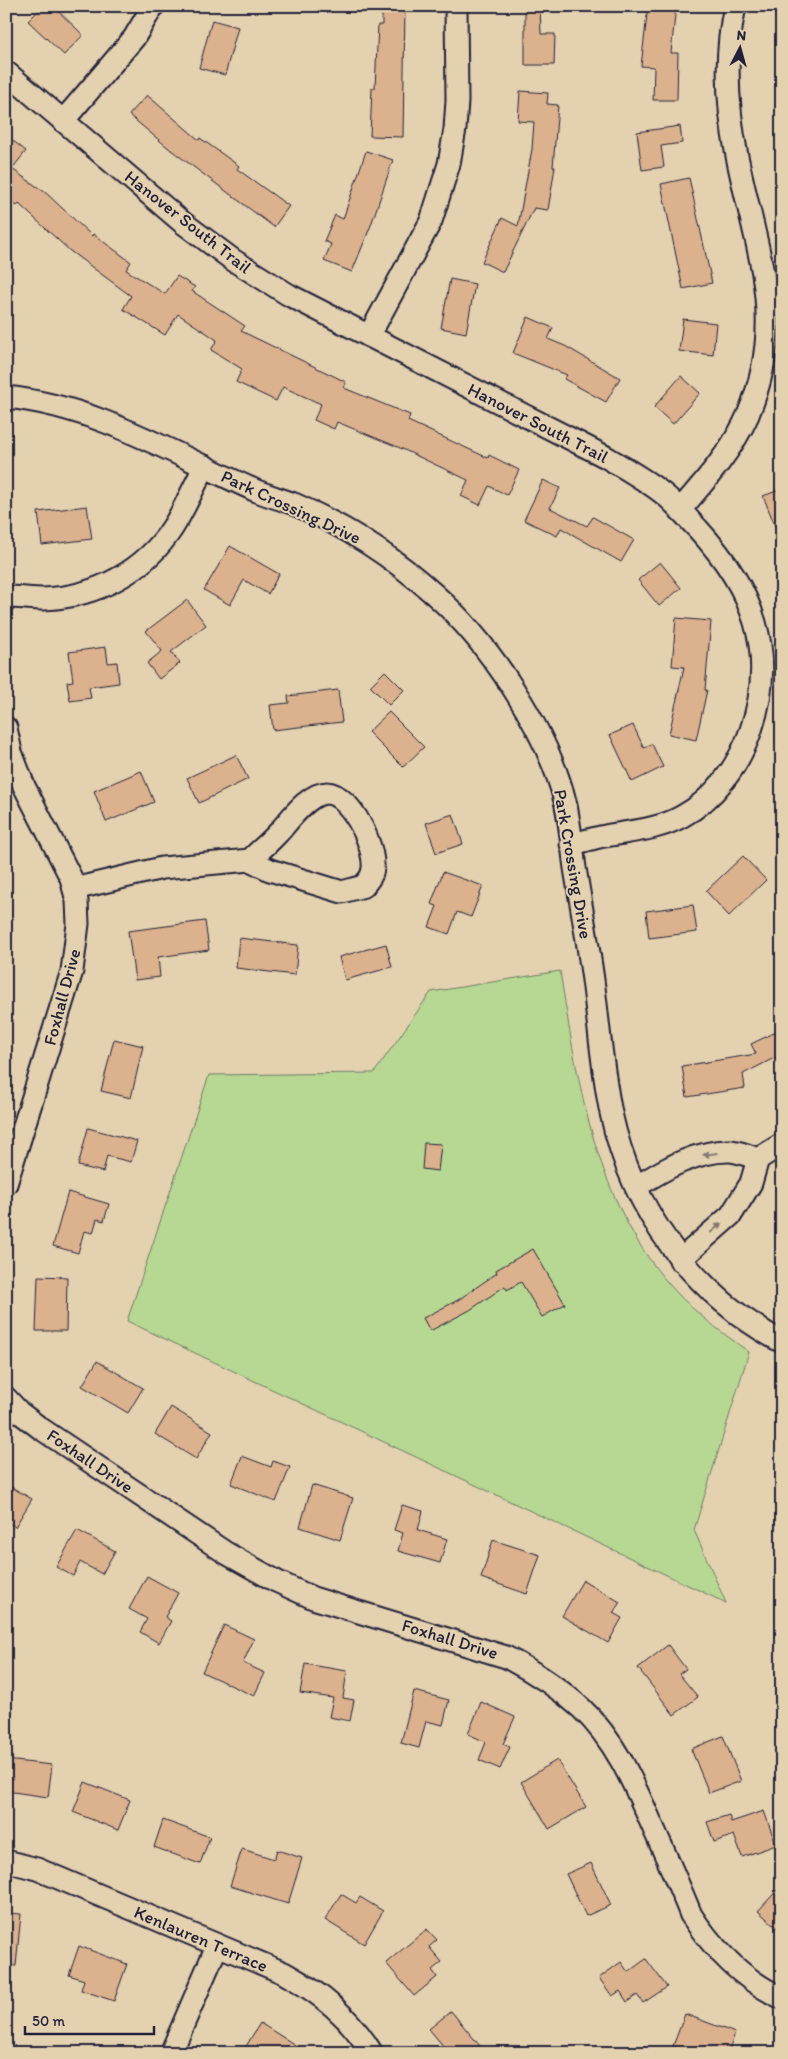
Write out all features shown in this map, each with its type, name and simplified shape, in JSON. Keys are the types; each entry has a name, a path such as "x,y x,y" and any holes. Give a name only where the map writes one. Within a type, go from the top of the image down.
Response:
{"street":[{"path":"63,121 134,38 153,6"},
{"path":"369,336 431,221 450,164 457,101 456,6"},
{"path":"680,510 722,460 740,430 760,382 765,356 768,321 766,287 754,226 737,157 729,107 727,79 735,6"},
{"name":"Hanover South Trail","path":"6,72 182,222 233,260 289,295 606,457 647,482 667,497 680,510 726,562 742,589 755,618 763,661 761,690 755,717 736,763 723,781 703,802 682,816 658,827 571,844"},
{"name":"Park Crossing Drive","path":"6,397 78,411 118,426 252,489 329,521 365,541 398,564 436,595 465,624 491,656 518,697 551,762 565,801 593,980 607,1094 623,1155 636,1187 658,1230 680,1260 730,1309 782,1342"},
{"path":"6,597 44,599 72,596 99,588 123,576 146,560 172,527 205,466"},
{"name":"Foxhall Drive","path":"6,728 11,752 24,786 71,878 78,924 72,971 6,1184"},
{"path":"74,889 162,868 250,860 270,870 342,892 364,886 372,873 372,852 360,823 343,800 327,793 314,797 296,812 277,834 250,860"},
{"path":"680,1260 731,1215 751,1183 758,1159 782,1144"},
{"path":"636,1187 663,1170 702,1155 732,1151 758,1159"},
{"name":"Foxhall Drive","path":"6,1398 19,1412 48,1433 226,1553 276,1581 313,1598 506,1656 534,1672 565,1694 597,1726 629,1773 691,1914 705,1935 722,1956 743,1975 782,1998"},
{"name":"Kenlauren Terrace","path":"6,1861 37,1869 284,1973 310,1987 328,2001 359,2032 372,2053"},
{"path":"172,2053 217,1946"}],"green space":[{"path":"560,971 573,1052 592,1132 604,1171 620,1208 639,1244 672,1288 703,1318 749,1352 694,1530 726,1603 127,1321 209,1075 374,1073 431,992"}],"building":[{"path":"43,6 53,6 83,35 64,55 28,21"},
{"path":"382,6 405,6 403,137 370,136 372,88 375,88 378,25 382,25"},
{"path":"525,6 540,6 541,34 555,34 554,65 525,65"},
{"path":"648,6 676,6 671,53 678,53 677,100 653,100 654,67 641,66"},
{"path":"212,20 238,27 225,75 199,68"},
{"path":"520,91 548,93 547,104 558,105 553,167 555,167 548,210 534,208 503,272 482,262 502,218 518,226 532,149 534,122 518,121"},
{"path":"147,95 199,140 200,138 239,166 237,169 289,206 274,227 171,150 129,115"},
{"path":"680,126 682,143 661,146 664,167 642,170 637,132"},
{"path":"12,140 26,151 12,169 46,193 92,236 93,234 131,262 126,270 165,294 177,276 195,287 192,291 245,326 241,331 346,382 344,388 410,415 408,421 488,458 489,455 519,470 507,495 489,486 480,505 461,496 468,480 398,447 337,422 334,429 314,420 321,404 283,387 276,401 236,382 242,369 211,350 217,340 178,314 165,335 123,309 131,296 70,251 19,204 17,206 6,198 6,147"},
{"path":"366,151 393,160 371,225 352,272 324,261 331,244 324,241 335,215 343,219"},
{"path":"689,178 712,283 683,289 661,184"},
{"path":"450,279 475,284 466,333 441,328"},
{"path":"528,317 553,328 548,339 565,346 620,378 606,402 564,379 567,375 513,353"},
{"path":"683,319 716,323 713,355 679,351"},
{"path":"681,376 700,393 673,424 654,407"},
{"path":"543,480 560,488 550,508 587,526 593,517 634,540 621,562 561,528 557,536 524,520"},
{"path":"782,489 782,540 781,540 763,496"},
{"path":"87,506 92,539 42,545 38,512"},
{"path":"230,546 279,574 268,594 244,580 230,605 204,590"},
{"path":"660,562 681,588 659,606 638,580"},
{"path":"187,600 206,625 171,652 180,663 159,679 147,663 162,651 146,631"},
{"path":"676,618 711,621 705,690 707,690 696,740 669,734 684,667 672,666"},
{"path":"106,647 108,663 117,662 119,683 89,687 91,698 70,701 67,682 73,681 69,652"},
{"path":"385,671 404,690 389,705 370,686"},
{"path":"338,690 342,722 273,730 270,705 289,703 288,696"},
{"path":"389,712 424,747 403,767 368,732"},
{"path":"633,725 644,748 652,744 663,767 632,782 610,735"},
{"path":"236,755 248,779 199,803 187,778"},
{"path":"141,771 154,802 106,822 94,791"},
{"path":"453,814 463,844 436,853 426,823"},
{"path":"743,856 766,880 729,916 706,891"},
{"path":"443,872 483,886 471,917 457,912 449,934 429,927 437,906 431,904"},
{"path":"693,905 697,932 649,938 646,911"},
{"path":"205,921 209,950 158,957 160,977 135,980 128,931"},
{"path":"239,938 298,945 295,975 236,968"},
{"path":"386,944 392,967 345,980 339,957"},
{"path":"782,1029 782,1054 743,1074 745,1088 687,1097 682,1066 756,1054 751,1044"},
{"path":"114,1039 143,1046 131,1098 101,1091"},
{"path":"88,1128 137,1141 131,1162 107,1156 103,1172 78,1166"},
{"path":"424,1143 441,1144 438,1171 422,1169"},
{"path":"68,1192 109,1204 104,1221 97,1219 93,1233 84,1231 78,1253 53,1246"},
{"path":"533,1249 565,1304 542,1317 521,1282 507,1290 505,1286 470,1310 430,1331 423,1318 458,1300 497,1273 496,1270"},
{"path":"38,1276 67,1277 66,1331 36,1331"},
{"path":"97,1361 143,1388 128,1413 82,1386"},
{"path":"171,1407 212,1432 196,1459 155,1434"},
{"path":"242,1456 271,1467 273,1461 290,1467 276,1502 231,1484"},
{"path":"6,1484 32,1499 15,1527 6,1521"},
{"path":"312,1485 353,1498 340,1540 300,1527"},
{"path":"402,1505 423,1511 418,1530 447,1539 440,1563 398,1551 403,1533 394,1530"},
{"path":"77,1530 115,1551 102,1574 80,1562 73,1576 56,1567"},
{"path":"493,1540 540,1555 527,1594 481,1578"},
{"path":"147,1576 178,1593 165,1617 171,1621 159,1643 140,1632 147,1619 129,1609"},
{"path":"583,1580 620,1602 613,1613 622,1618 608,1643 562,1616"},
{"path":"224,1625 254,1639 243,1663 265,1673 254,1696 202,1672"},
{"path":"668,1645 686,1669 679,1674 698,1697 674,1715 638,1668"},
{"path":"305,1664 347,1671 343,1698 354,1700 350,1721 329,1717 333,1698 300,1693"},
{"path":"414,1691 449,1700 443,1725 426,1721 419,1748 401,1743"},
{"path":"481,1702 515,1717 503,1744 510,1747 500,1769 479,1760 486,1742 468,1734"},
{"path":"723,1736 741,1781 709,1793 691,1749"},
{"path":"6,1760 52,1765 48,1797 6,1791"},
{"path":"557,1760 586,1807 549,1829 521,1782"},
{"path":"85,1782 130,1800 118,1830 73,1812"},
{"path":"764,1811 776,1845 742,1857 734,1835 714,1842 707,1822 729,1815 731,1822"},
{"path":"163,1820 210,1837 200,1864 154,1847"},
{"path":"242,1849 274,1859 277,1850 302,1858 288,1904 230,1886"},
{"path":"591,1863 611,1905 586,1916 566,1874"},
{"path":"782,1885 782,1932 758,1911"},
{"path":"341,1894 356,1903 360,1897 383,1911 364,1944 325,1920"},
{"path":"6,1913 21,1914 16,1966 6,1965"},
{"path":"427,1929 437,1940 429,1947 442,1962 432,1970 437,1977 414,1996 386,1963"},
{"path":"79,1946 127,1964 114,2001 81,1990 84,1980 69,1975"},
{"path":"646,1959 667,1987 643,2003 637,1995 627,2002 620,1991 612,1996 599,1978 621,1962 628,1972"},
{"path":"451,2011 480,2046 472,2053 449,2053 429,2029"},
{"path":"685,2014 735,2033 728,2053 692,2053 673,2046"},
{"path":"260,2023 308,2053 242,2053"}]}
